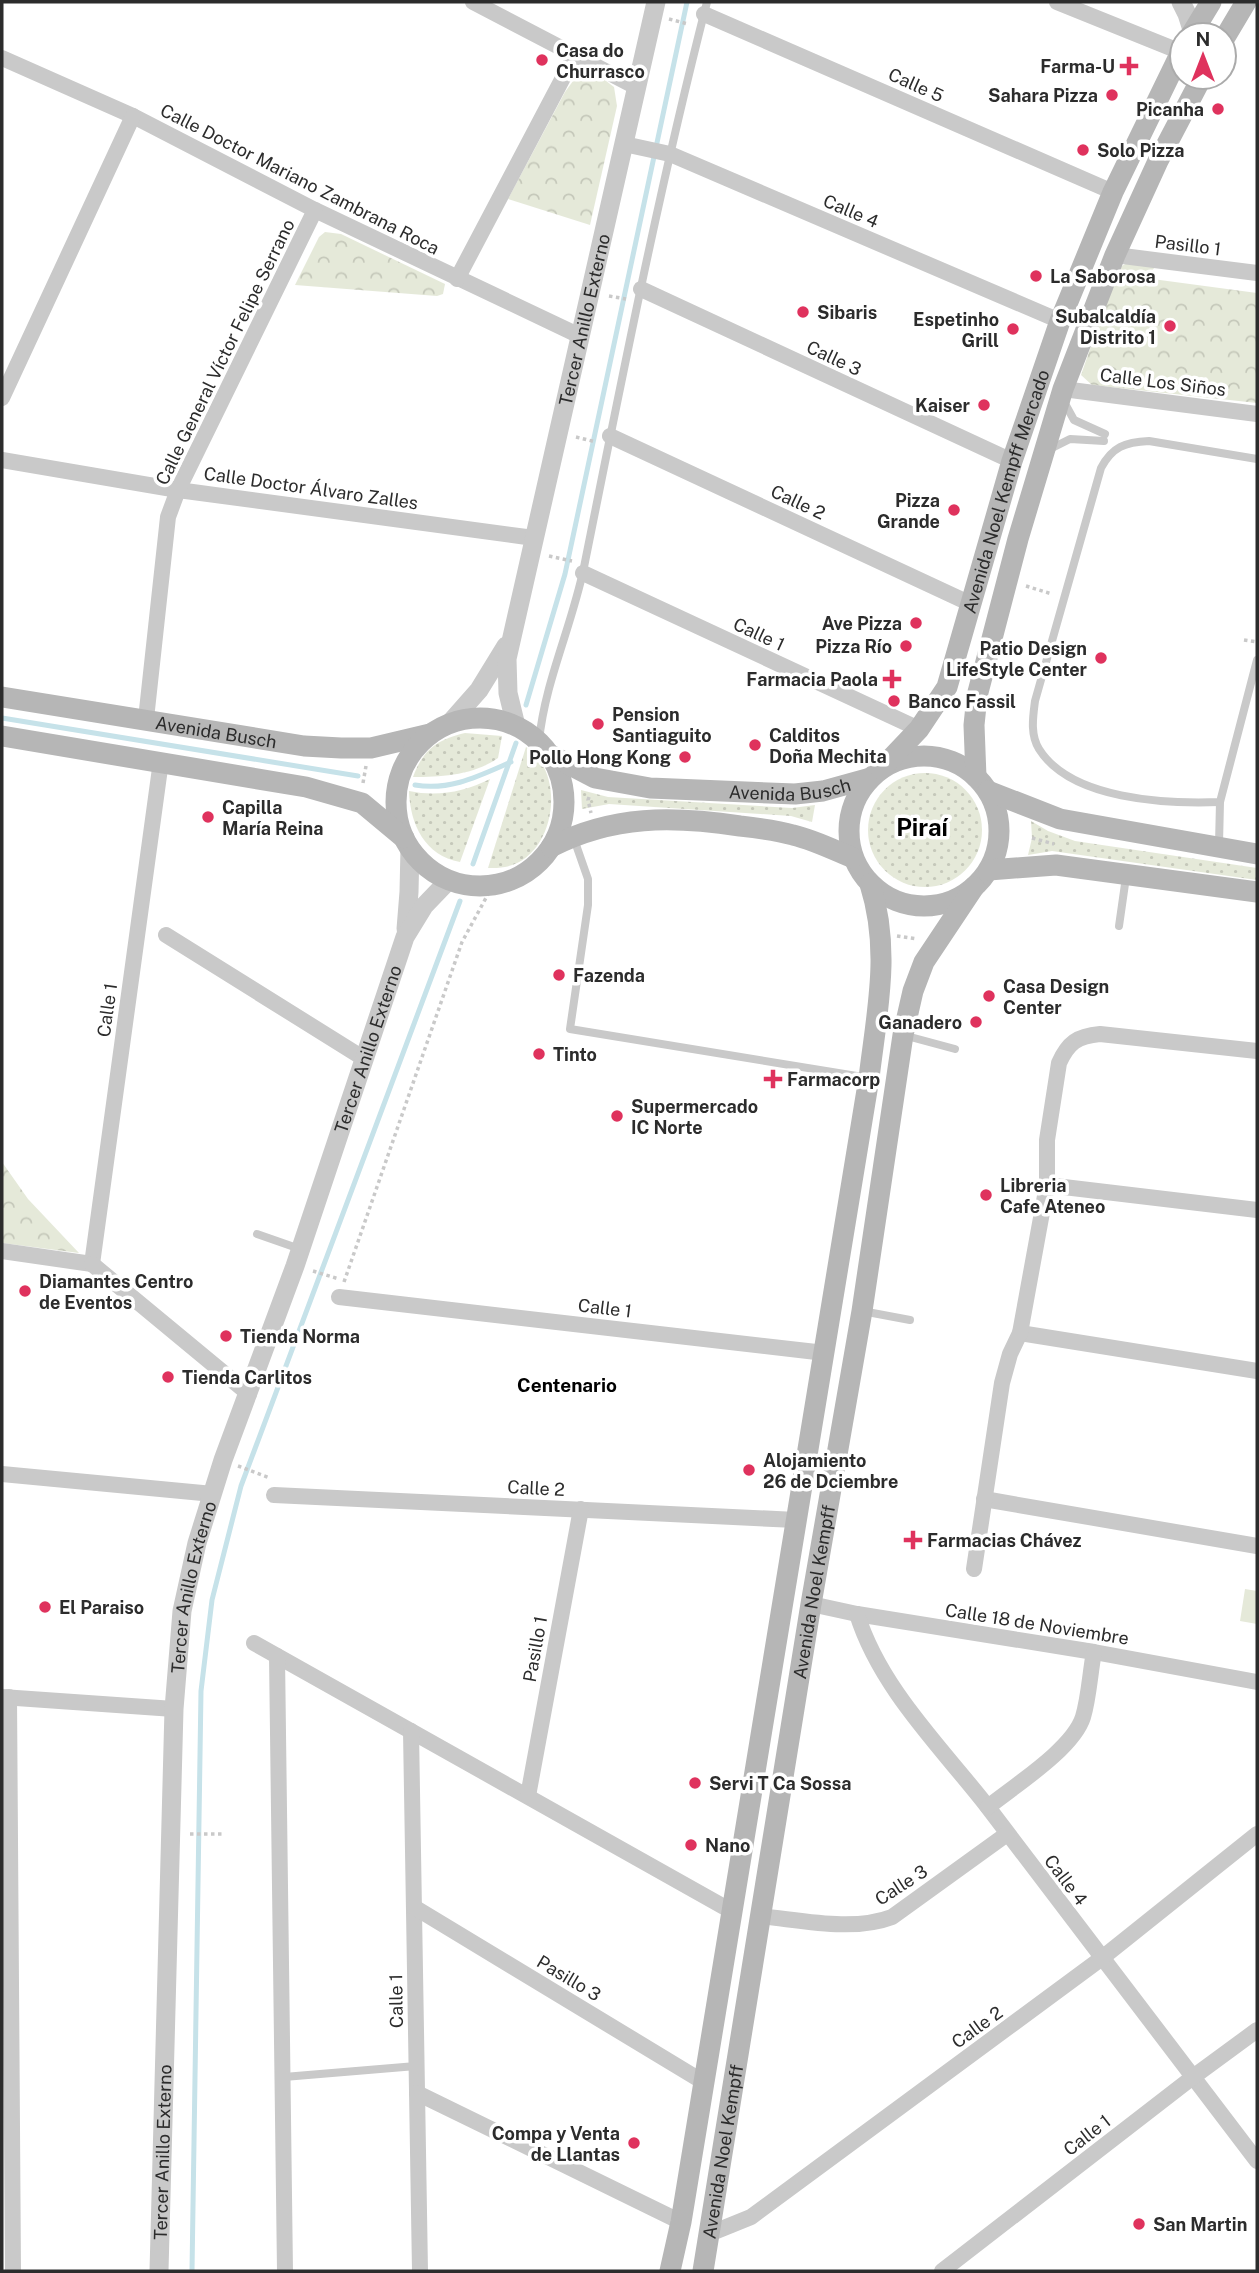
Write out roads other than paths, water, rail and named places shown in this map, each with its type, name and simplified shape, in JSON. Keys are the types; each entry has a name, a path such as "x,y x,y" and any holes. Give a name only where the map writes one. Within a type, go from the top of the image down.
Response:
{"main road":[{"name":"Avenida Noel Kempff Mercado","path":"1200,21 1211,2"},
{"path":"1222,21 1231,2"},
{"path":"1235,21 1246,2"},
{"name":"Avenida Noel Kempff Mercado","path":"876,774 919,729 947,687 1012,461 1060,321 1113,192 1168,80"},
{"path":"1115,255 1106,245 1105,230 1175,91"},
{"name":"Avenida Noel Kempff Mercado","path":"982,784 974,725 977,696 1018,539 1062,393 1115,255 1193,91"},
{"path":"1018,539 1016,499 1020,477 1064,343 1060,321"},
{"name":"Avenida Busch","path":"2,696 304,746 371,748 440,729"},
{"path":"2,736 306,787 362,803 407,843 422,863 449,880 478,886 493,885 521,875 538,863 551,847 562,825 565,800 560,776 544,748 516,726 494,719 471,718 440,729 410,755 398,781 396,810 407,843"},
{"name":"Avenida Busch","path":"544,748 595,778 650,788 795,794 824,791 876,774"},
{"path":"982,784 996,810 1000,830 997,851 989,870 974,887 941,905 922,906 903,904 885,896 870,884 853,858 849,841 852,807 859,792 876,774 900,760 919,756 953,762 982,784 1060,819 1095,827 1257,851"},
{"name":"Avenida Busch","path":"551,847 596,828 650,819 706,821 793,834 853,858"},
{"path":"989,870 1056,865 1257,892"},
{"name":"Avenida Noel Kempff","path":"670,2271 705,2083 869,1078 883,968 879,912 870,884"},
{"name":"Avenida Noel Kempff","path":"703,2271 759,1916 862,1311 903,1035 913,990 935,942 974,887"},
{"path":"818,1394 817,1447 824,1460 835,1465"},
{"path":"796,1520 811,1525 817,1536 811,1577 812,1598"},
{"path":"759,1916 751,1907 746,1881 766,1752 762,1728"},
{"path":"733,1912 741,1922 744,1948 732,2023 738,2047"}],"street":[{"path":"473,2 636,87"},
{"path":"1057,2 1168,40"},
{"path":"1181,2 1187,14 1187,21"},
{"name":"Tercer Anillo Externo","path":"516,726 508,693 506,659 580,336 628,145 636,87 658,9"},
{"name":"Calle 5","path":"702,14 1113,192"},
{"path":"457,279 575,55"},
{"name":"Calle Doctor Mariano Zambrana Roca","path":"2,58 133,116 315,210 580,336"},
{"path":"2,398 133,116"},
{"name":"Calle 4","path":"628,145 667,153 1060,321"},
{"name":"Calle General Víctor Felipe Serrano","path":"146,719 168,517 178,490 315,210"},
{"name":"Pasillo 1","path":"1115,255 1257,273"},
{"name":"Calle 3","path":"636,295 1012,461"},
{"path":"2,358 17,366"},
{"name":"Calle Los Siños","path":"1062,393 1257,414"},
{"name":"Calle 2","path":"608,440 971,604"},
{"name":"Calle Doctor Álvaro Zalles","path":"2,460 178,490 534,538"},
{"name":"Calle 1","path":"582,568 919,729"},
{"name":"Tercer Anillo Externo","path":"440,729 480,690 511,636"},
{"name":"Calle 1","path":"92,1264 161,761"},
{"name":"Tercer Anillo Externo","path":"405,937 409,892 407,843"},
{"name":"Tercer Anillo Externo","path":"159,2271 174,1709 181,1611 197,1543 213,1494 301,1258 363,1058 405,937 424,906 449,880"},
{"path":"166,935 363,1058"},
{"path":"974,1569 1002,1382 1010,1354 1020,1333 1047,1185 1047,1140 1059,1063 1072,1041 1084,1035 1100,1034 1257,1052"},
{"path":"1047,1185 1257,1210"},
{"path":"2,1251 92,1264 249,1394"},
{"name":"Calle 1","path":"340,1297 825,1353"},
{"path":"1020,1333 1257,1371"},
{"path":"2,1474 213,1494"},
{"name":"Calle 2","path":"274,1495 796,1520"},
{"path":"984,1500 1257,1546"},
{"name":"Pasillo 1","path":"528,1797 581,1509"},
{"name":"Calle 18 de Noviembre","path":"812,1598 857,1614 1094,1652 1257,1682"},
{"name":"Calle 4","path":"857,1614 864,1637 911,1712 988,1807 1257,2161"},
{"path":"254,1643 733,1912"},
{"path":"988,1807 1063,1748 1074,1734 1083,1718 1094,1652"},
{"path":"277,1656 285,2271"},
{"path":"13,2271 6,1886 6,1697 174,1709"},
{"name":"Calle 1","path":"411,1731 416,2066 424,2270"},
{"name":"Calle 3","path":"759,1916 859,1925 876,1923 892,1917 1007,1834"},
{"name":"Calle 2","path":"709,2234 751,2217 1102,1958 1257,1835"},
{"name":"Pasillo 3","path":"414,1907 705,2083"},
{"name":"Calle 1","path":"942,2271 1257,2030"},
{"path":"417,2094 681,2222"}],"lane":[{"path":"544,748 542,712 582,568 636,295 667,153 702,14"},
{"path":"1045,453 1070,439 1104,438 1074,419 1062,393"},
{"path":"1220,803 1128,797 1081,784 1055,768 1038,748 1032,726 1035,701 1064,597 1101,468 1108,455 1118,446 1149,441 1257,459"},
{"path":"1219,847 1220,803 1257,660"},
{"path":"573,836 588,878 588,905 570,1029 869,1078"},
{"path":"1119,926 1127,874"},
{"path":"903,1035 955,1049"},
{"path":"257,1234 301,1258"},
{"path":"862,1311 910,1320"},
{"path":"284,2077 416,2066"}],"waterway":[{"path":"526,705 565,574 687,2"},
{"path":"2,718 358,776"},
{"path":"473,864 516,743"},
{"path":"415,785 452,784 511,762"},
{"path":"192,2271 201,1691 212,1600 241,1486 460,901"}],"place":[{"name":"Casa do Churrasco","path":"542,60"},
{"name":"Farma-U","path":"1129,66"},
{"name":"Sahara Pizza","path":"1112,95"},
{"name":"Picanha","path":"1218,109"},
{"name":"Solo Pizza","path":"1083,150"},
{"name":"La Saborosa","path":"1036,276"},
{"name":"Sibaris","path":"803,312"},
{"name":"Subalcaldía Distrito 1","path":"1170,326"},
{"name":"Espetinho Grill","path":"1013,329"},
{"name":"Kaiser","path":"984,405"},
{"name":"Pizza Grande","path":"954,510"},
{"name":"Ave Pizza","path":"916,623"},
{"name":"Pizza Río","path":"906,646"},
{"name":"Patio Design LifeStyle Center","path":"1101,658"},
{"name":"Farmacia Paola","path":"892,679"},
{"name":"Banco Fassil","path":"894,701"},
{"name":"Pension Santiaguito","path":"598,724"},
{"name":"Calditos Doña Mechita","path":"755,745"},
{"name":"Pollo Hong Kong","path":"685,757"},
{"name":"Capilla María Reina","path":"208,817"},
{"name":"Fazenda","path":"559,975"},
{"name":"Casa Design Center","path":"989,996"},
{"name":"Ganadero","path":"976,1022"},
{"name":"Tinto","path":"539,1054"},
{"name":"Farmacorp","path":"773,1079"},
{"name":"Supermercado IC Norte","path":"617,1116"},
{"name":"Libreria Cafe Ateneo","path":"986,1195"},
{"name":"Diamantes Centro de Eventos","path":"25,1291"},
{"name":"Tienda Norma","path":"226,1336"},
{"name":"Tienda Carlitos","path":"168,1377"},
{"name":"Alojamiento 26 de Dciembre","path":"749,1470"},
{"name":"Farmacias Chávez","path":"913,1540"},
{"name":"El Paraiso","path":"45,1607"},
{"name":"Servi T Ca Sossa","path":"695,1783"},
{"name":"Nano","path":"691,1845"},
{"name":"Compa y Venta de Llantas","path":"634,2143"},
{"name":"San Martin","path":"1139,2224"}],"district":[{"name":"Piraí","path":"922,827"},
{"name":"Centenario","path":"567,1385"}]}
